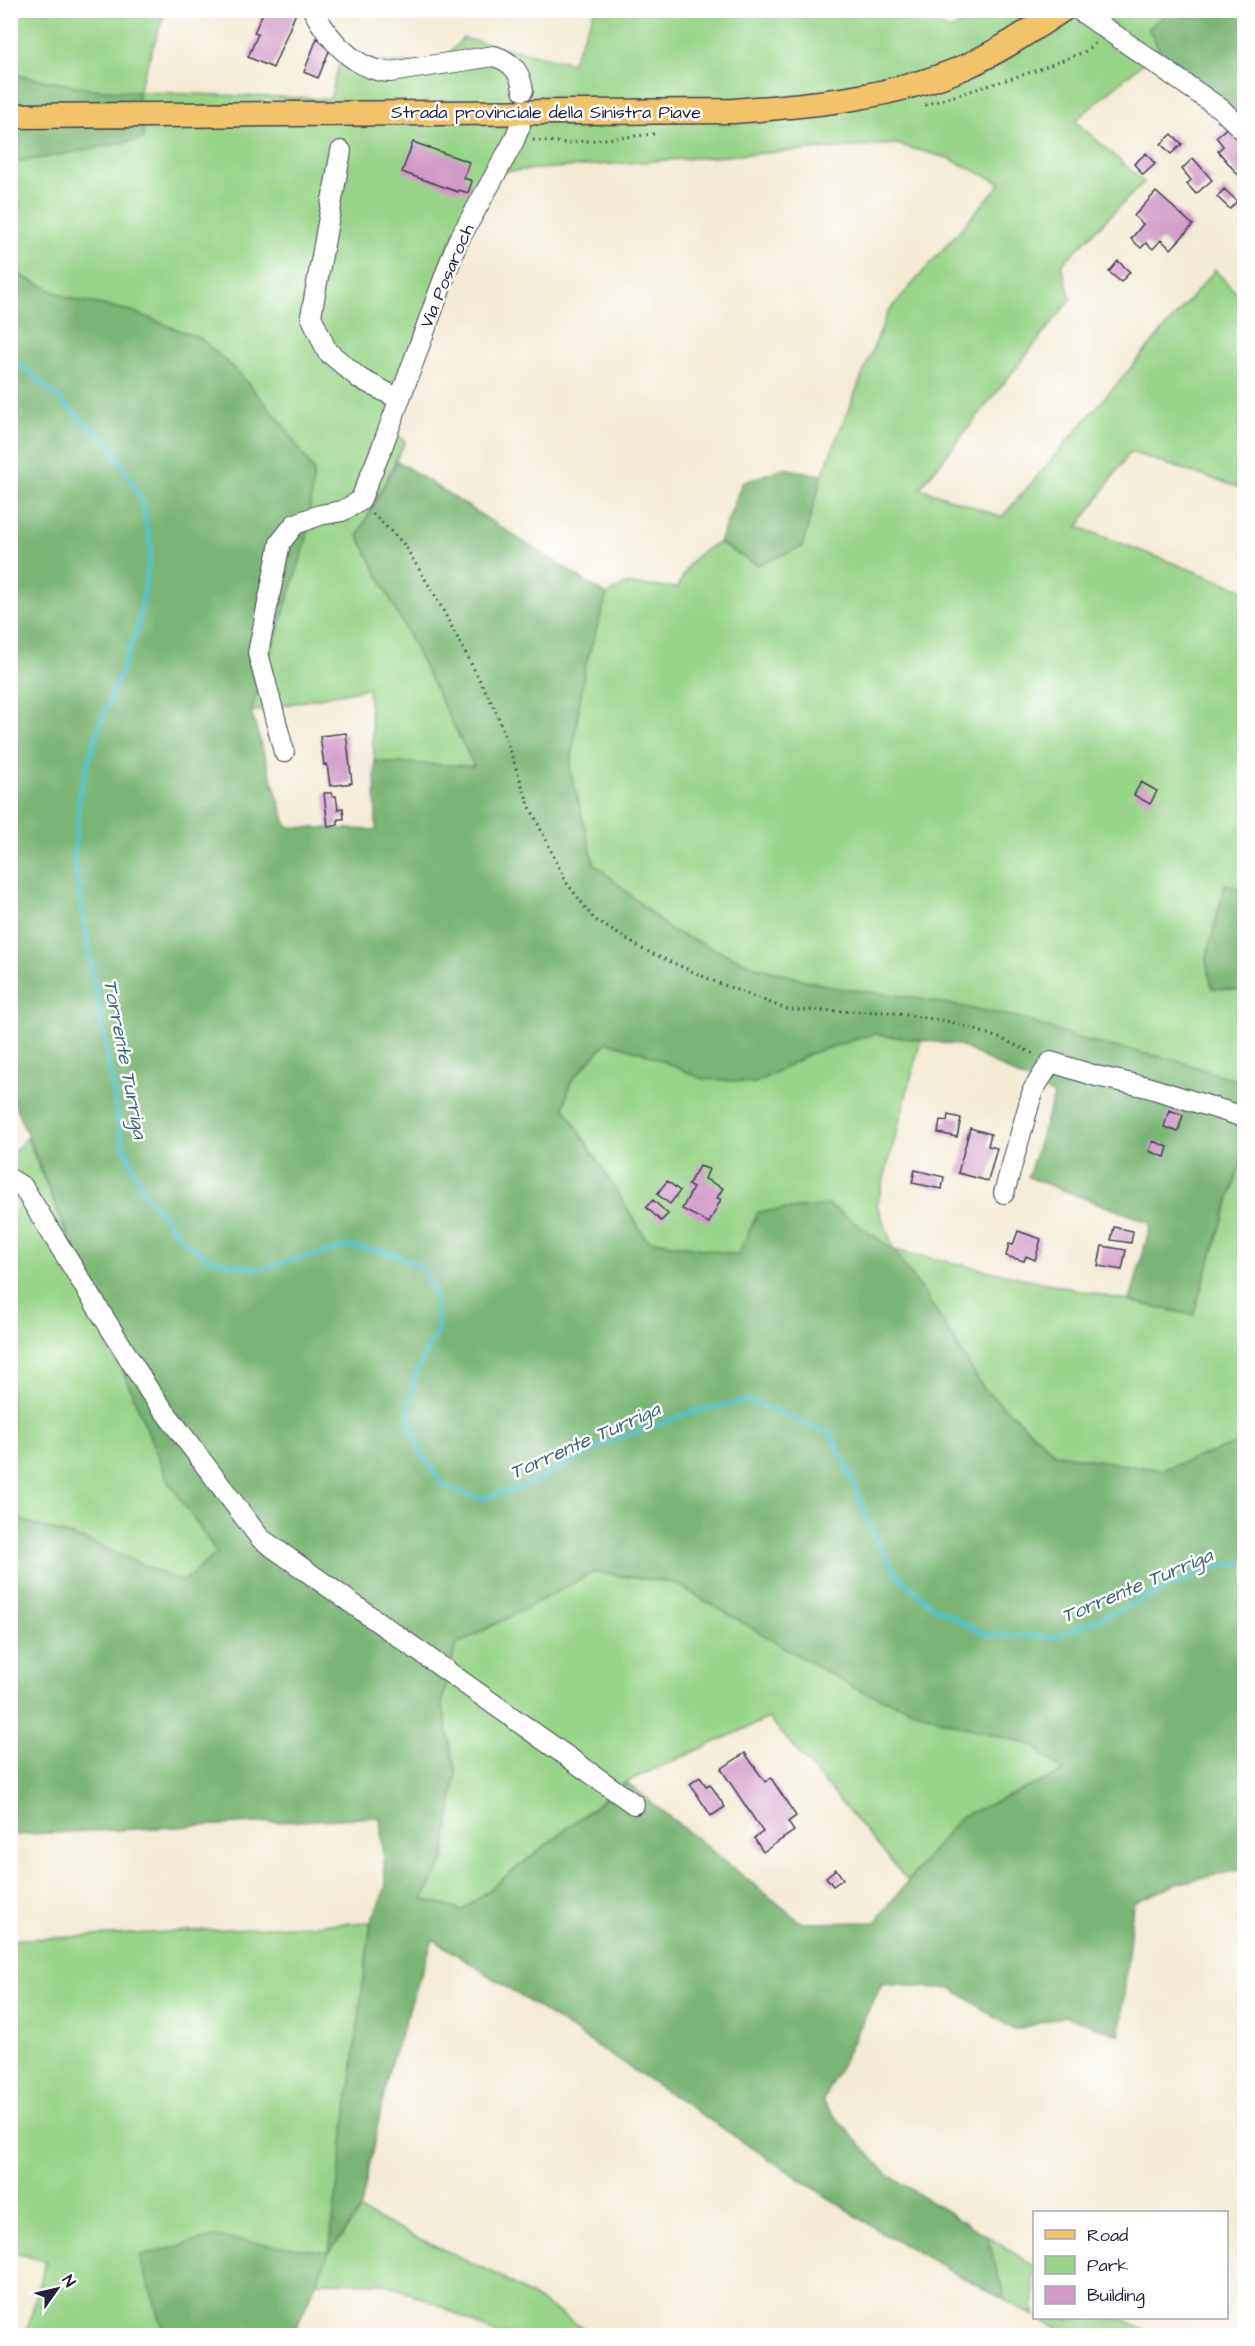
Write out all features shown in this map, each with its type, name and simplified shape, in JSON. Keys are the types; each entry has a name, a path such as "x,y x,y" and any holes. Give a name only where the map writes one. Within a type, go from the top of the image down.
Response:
{"main road":[{"name":"Strada provinciale della Sinistra Piave","path":"10,116 722,111 794,107 858,97 934,78 1002,48 1066,12"}],"street":[{"path":"313,10 328,35 357,61 377,72 494,56 515,67 521,78 523,90"},
{"path":"1066,12 1221,109 1245,131"},
{"name":"Via Posaroch","path":"360,501 457,243 520,126"},
{"path":"341,151 311,316 327,351 359,378 399,399"},
{"path":"284,752 258,653 280,543 295,524 320,515 342,512 360,501"},
{"path":"1004,1193 1033,1090 1051,1062 1096,1076 1147,1087 1245,1117"},
{"path":"10,1179 23,1187 150,1392 260,1538 634,1804"}],"path":[{"path":"360,501 403,543 436,597 496,711 529,805 566,882 594,919 644,950 716,982 789,1010 887,1012 952,1022 1002,1039 1051,1062"}],"green space":[{"path":"11,11 165,11 138,92 330,99 343,49 357,61 439,64 463,38 571,63 595,11 910,11 949,30 993,11 1170,11 1148,28 1159,49 1075,121 1144,182 1061,265 1071,299 920,488 1002,517 1215,270 1244,301 1244,489 1130,452 1078,527 1244,590 1244,891 1225,885 1212,988 1244,991 1244,1083 1175,1060 832,987 756,967 670,930 594,863 570,769 585,667 607,595 625,584 678,588 692,560 719,543 757,565 802,547 822,475 888,312 1001,183 948,158 896,144 497,172 440,285 392,430 405,442 358,535 475,767 375,762 368,688 251,712 306,543 282,423 239,373 201,339 131,311 68,298 11,271 11,162 144,138 137,92 91,89 11,74"},
{"path":"1170,11 1244,11 1244,126 1232,111 1159,49 1148,28"},
{"path":"10,74 91,89 137,92 144,139 11,162"},
{"path":"11,271 68,298 131,311 201,339 239,373 282,423 314,471 306,543 251,712 287,827 376,830 375,762 474,766 358,535 397,461 607,595 585,667 570,769 594,863 670,930 756,967 832,987 916,998 1017,1017 1086,1041 1175,1060 1244,1083 1244,1156 1193,1315 1130,1301 1151,1223 1028,1177 1054,1095 960,1045 874,1034 811,1053 755,1083 703,1079 644,1053 607,1042 571,1081 564,1107 647,1240 738,1255 758,1212 829,1205 894,1250 938,1314 983,1388 1056,1454 1161,1470 1244,1441 1244,1869 1179,1883 1133,1903 1120,2035 1065,2016 1014,2030 953,1989 882,1984 822,2102 888,2175 987,2236 1005,2300 884,2234 433,1939 390,2065 360,2211 329,2253 293,2335 165,2334 139,2256 213,2237 329,2252 371,1922 386,1887 380,1817 11,1835 11,1517 93,1543 182,1582 217,1553 168,1481 11,1095","holes":["594,1572 675,1583 854,1688 943,1721 1033,1745 1064,1772 960,1817 875,1922 802,1923 626,1782 462,1911 423,1899 444,1860 456,1773 442,1702 456,1645"]},
{"path":"783,468 822,475 802,547 757,565 719,543 742,483"},
{"path":"1225,884 1244,891 1244,991 1212,988 1206,960"},
{"path":"874,1034 921,1040 877,1205 894,1250 829,1205 739,1255 647,1240 564,1107 571,1081 607,1041 755,1083 811,1053"},
{"path":"27,1138 168,1481 217,1553 183,1583 93,1543 11,1517 10,1155"},
{"path":"1244,1156 1244,1441 1161,1470 1056,1454 983,1388 894,1250 1193,1315"},
{"path":"594,1572 675,1583 755,1629 943,1721 1033,1745 1064,1772 960,1817 908,1881 769,1718 626,1782 462,1911 423,1899 444,1860 456,1773 442,1702 456,1645"},
{"path":"371,1922 330,2251 360,2211 498,2275 594,2335 498,2335 437,2304 384,2283 316,2282 329,2252 165,2334 168,2335 26,2335 46,2261 11,2252 11,1940"},
{"path":"987,2236 1033,2265 1033,2315 1005,2300"},
{"path":"1039,2319 1123,2319 1155,2335 1071,2335"}],"building":[{"path":"264,10 290,10 296,13 273,68 248,57 258,34 254,33"},
{"path":"317,38 332,44 318,78 304,72"},
{"path":"1229,126 1244,143 1244,182 1218,151 1223,146 1216,137"},
{"path":"1172,134 1182,144 1171,154 1161,144"},
{"path":"413,142 469,162 464,178 472,181 468,193 459,190 458,192 402,172"},
{"path":"1146,153 1155,164 1143,175 1134,164"},
{"path":"1193,158 1212,180 1196,194 1187,184 1191,180 1182,169"},
{"path":"1224,189 1237,201 1230,209 1217,197"},
{"path":"1156,192 1193,225 1171,249 1161,240 1153,249 1146,243 1141,248 1131,239 1143,224 1134,216"},
{"path":"1118,261 1130,272 1121,282 1109,272"},
{"path":"346,733 352,783 330,786 320,736"},
{"path":"1141,782 1157,791 1150,804 1134,795"},
{"path":"324,793 332,793 332,796 336,796 338,809 343,808 344,819 338,819 338,825 328,827"},
{"path":"1169,1110 1183,1115 1178,1132 1164,1127"},
{"path":"948,1115 961,1118 957,1137 938,1133 940,1120 947,1121"},
{"path":"970,1128 991,1134 988,1146 997,1148 988,1181 958,1173"},
{"path":"1153,1141 1168,1147 1165,1157 1149,1151"},
{"path":"699,1166 709,1169 705,1179 723,1188 717,1198 721,1199 709,1223 682,1209 693,1188 688,1185"},
{"path":"915,1170 944,1177 942,1189 912,1183"},
{"path":"667,1181 680,1191 670,1204 657,1194"},
{"path":"653,1200 668,1214 661,1221 646,1207"},
{"path":"1114,1227 1133,1231 1131,1243 1111,1240"},
{"path":"1018,1231 1041,1239 1035,1260 1026,1256 1024,1261 1006,1256 1009,1244 1013,1245"},
{"path":"1102,1246 1126,1250 1122,1270 1098,1266"},
{"path":"745,1753 765,1782 771,1778 796,1816 788,1822 794,1831 763,1852 754,1838 763,1832 721,1769"},
{"path":"700,1777 706,1786 710,1784 725,1807 711,1816 690,1784"},
{"path":"836,1869 843,1879 833,1886 826,1877"}],"waterway":[{"name":"Torrente Turriga","path":"10,355 110,444 142,501 151,549 137,631 97,733 80,789 74,861 122,1142 146,1197 185,1242 211,1260 258,1269 348,1246 395,1254 421,1267 435,1295 438,1329 416,1374 408,1414 419,1449 442,1485 481,1499 526,1486 604,1444 691,1412 748,1400 831,1434 875,1538 899,1577 934,1607 986,1635 1057,1637 1213,1568 1244,1562"}]}
